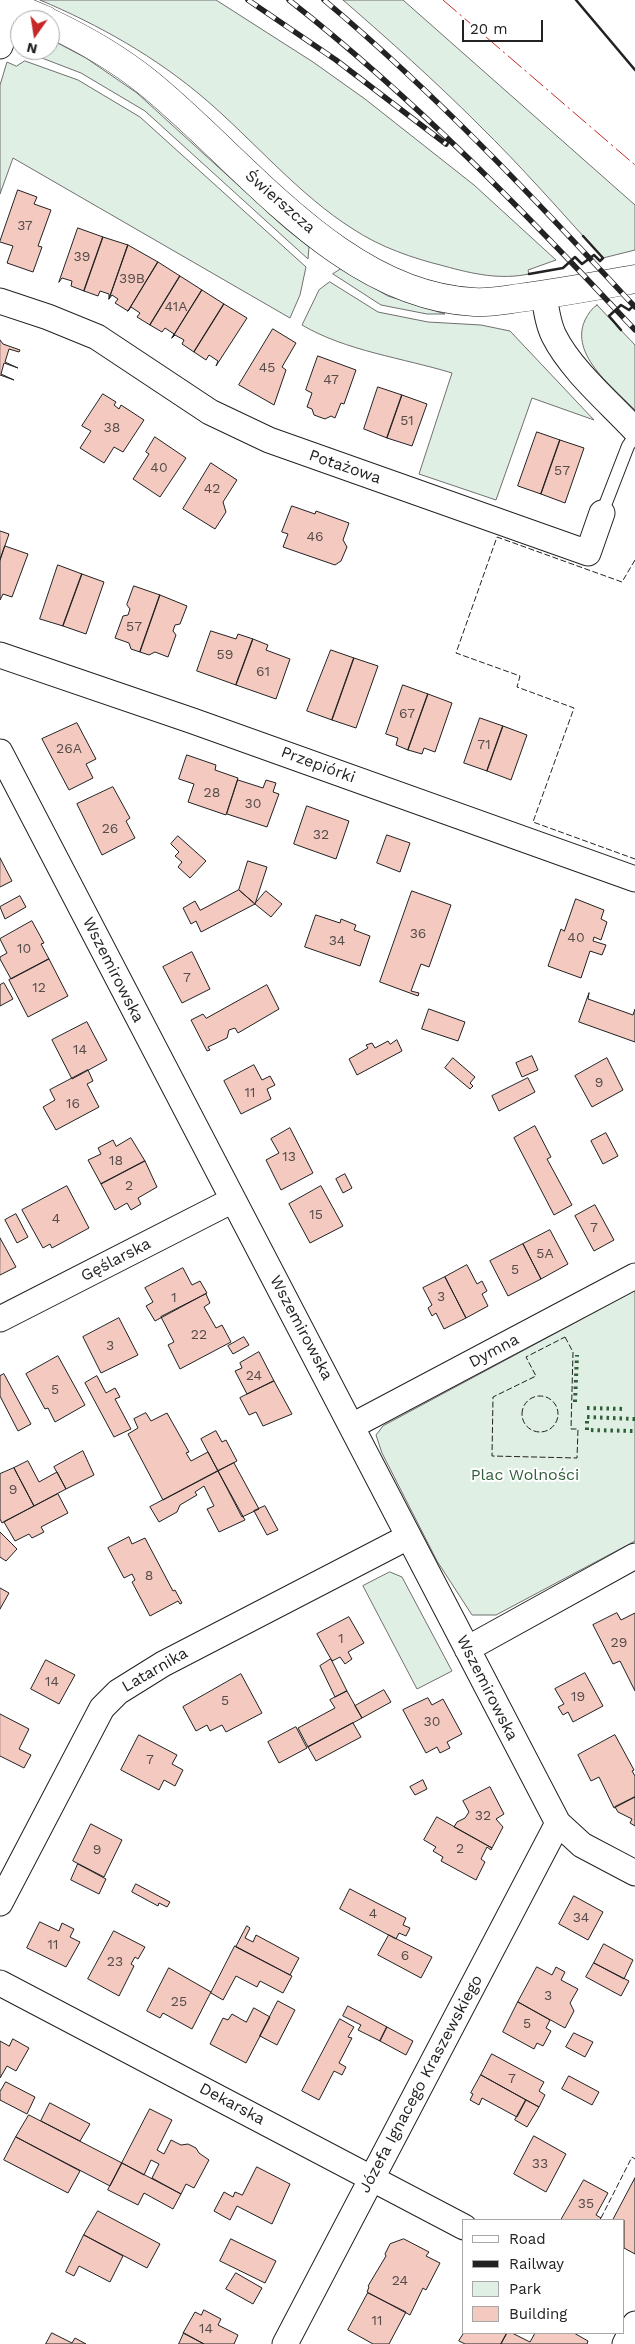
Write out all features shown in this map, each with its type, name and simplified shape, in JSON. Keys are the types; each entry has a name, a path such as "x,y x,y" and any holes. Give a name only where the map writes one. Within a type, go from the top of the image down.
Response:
{"street":[{"path":"0,46 7,4 21,10"},
{"name":"Świerszcza","path":"60,28 96,47 146,81 304,224 331,245 382,276 430,295 475,302 544,295 635,279"},
{"path":"544,295 550,324 560,346 576,368 635,430"},
{"name":"Potażowa","path":"0,301 48,317 97,337 210,412 269,440 588,553 602,513"},
{"name":"Przepiórki","path":"0,656 193,721 635,879"},
{"name":"Wszemirowska","path":"0,752 558,1824 582,1844 635,1873"},
{"name":"Gęślarska","path":"0,1320 233,1200"},
{"name":"Dymna","path":"352,1426 635,1276"},
{"name":"Latarnika","path":"0,1903 102,1708 118,1692 171,1659 408,1537"},
{"path":"467,1649 635,1556"},
{"name":"Józefa Ignacego Kraszewskiego","path":"285,2344 558,1824"},
{"name":"Dekarska","path":"0,1983 462,2226"},
{"path":"624,2344 635,2324"}],"lane":[{"name":"Potażowa","path":"602,513 628,446 635,436"}],"green space":[{"path":"40,0 216,0 313,62 365,99 474,185 556,260 528,270 529,274 518,276 486,275 420,259 374,241 333,216 314,201 223,115 167,69 105,31"},
{"path":"343,0 403,0 635,205 635,250 603,258 526,173 478,124 412,61"},
{"path":"60,44 86,58 137,93 284,227 309,247 308,259 145,111 81,73 47,60 60,60"},
{"path":"25,61 78,80 140,117 306,267 300,295 290,318 13,158 0,194 0,85 7,62 16,66"},
{"path":"341,269 388,296 445,314 427,314 381,305 333,274"},
{"path":"330,282 378,312 428,322 481,325 510,331 594,420 532,398 496,500 419,474 452,373 356,348 319,334 302,325 319,290"},
{"path":"597,305 635,345 635,410 596,370 583,346 582,333 585,320 590,311"},
{"name":"Plac Wolności","path":"635,1291 635,1541 496,1615 472,1615 437,1561 382,1453 376,1435 383,1426"},
{"path":"390,1572 402,1577 452,1671 417,1689 363,1586"}],"building":[{"path":"18,190 37,197 34,204 51,210 38,246 42,247 33,272 7,263 13,246 0,242"},
{"path":"78,228 103,237 84,291 71,286 72,281 62,278 59,282"},
{"path":"103,237 128,245 109,299 109,294 100,291 98,296 84,291"},
{"path":"128,245 158,262 128,311 115,303 118,299 112,295 109,299"},
{"path":"158,262 180,276 150,325 137,317 140,313 131,307 128,311"},
{"path":"180,276 202,290 172,338 174,334 165,328 162,332 150,325"},
{"path":"202,290 224,304 194,352 182,344 184,340 175,335 172,338"},
{"path":"224,304 247,318 216,366 218,361 209,355 206,360 194,352"},
{"path":"273,329 296,343 282,367 286,370 274,405 239,385"},
{"path":"0,340 3,344 20,350 19,352 9,349 5,362 18,368 4,363 1,374 14,380 0,375"},
{"path":"318,356 356,370 344,404 341,403 335,418 331,416 325,419 314,415 312,409 307,407 312,393 306,390"},
{"path":"378,387 402,395 387,438 364,429"},
{"path":"103,394 116,402 114,405 119,409 121,405 144,420 123,452 114,447 104,463 80,448 91,431 82,426"},
{"path":"402,395 427,404 412,446 387,438"},
{"path":"537,432 560,440 541,494 518,486"},
{"path":"155,437 186,458 160,497 133,479 149,454 146,452"},
{"path":"560,440 584,448 565,503 541,494"},
{"path":"211,463 237,480 223,502 226,512 215,529 183,509"},
{"path":"292,506 315,514 316,511 349,523 343,540 347,547 341,561 335,565 283,547 288,534 282,532"},
{"path":"0,531 9,534 0,560"},
{"path":"5,546 28,554 12,597 3,594 0,600 0,560"},
{"path":"58,565 82,574 63,626 40,619"},
{"path":"82,574 104,582 86,634 63,626"},
{"path":"134,586 160,595 140,652 131,649 129,643 115,638 123,616 128,615 130,609 127,605"},
{"path":"160,595 187,606 180,624 175,625 173,631 176,635 168,657 155,652 149,655 140,652"},
{"path":"211,631 236,639 238,634 253,639 236,685 197,671"},
{"path":"253,639 268,645 266,650 290,659 276,699 236,685"},
{"path":"331,650 354,658 332,720 307,711"},
{"path":"354,658 378,666 356,728 332,720"},
{"path":"403,685 428,694 408,750 396,745 398,738 386,734"},
{"path":"428,694 452,703 435,752 424,748 422,754 408,750"},
{"path":"480,718 503,726 487,771 464,763"},
{"path":"77,723 96,759 86,764 93,778 69,790 42,739"},
{"path":"503,726 527,735 511,780 487,771"},
{"path":"187,755 216,765 215,770 238,778 226,815 188,802 194,784 179,779"},
{"path":"238,780 263,788 266,780 276,783 273,792 279,794 267,827 227,814"},
{"path":"113,787 130,818 126,821 135,838 102,855 77,804"},
{"path":"307,806 349,821 336,859 294,844"},
{"path":"387,835 410,843 400,872 377,863"},
{"path":"178,836 206,861 190,878 178,867 182,862 175,856 179,852 171,844"},
{"path":"0,858 12,881 0,887"},
{"path":"248,861 267,867 255,904 239,890"},
{"path":"239,890 255,904 201,932 196,921 191,924 183,908 195,901 200,910"},
{"path":"266,891 282,904 271,917 255,904"},
{"path":"412,891 451,905 429,967 421,964 411,991 419,993 418,996 380,982"},
{"path":"20,896 26,907 5,919 0,907"},
{"path":"576,899 604,910 601,919 607,922 601,940 594,937 593,941 606,945 602,955 590,951 581,978 548,966 561,929 564,931"},
{"path":"316,915 340,923 341,919 356,925 354,930 370,936 360,966 305,947"},
{"path":"32,921 44,943 41,944 49,959 11,979 0,959 0,957 7,953 0,939"},
{"path":"192,952 210,989 182,1003 163,967"},
{"path":"49,959 68,996 28,1017 9,980"},
{"path":"4,983 13,999 0,1006 0,985"},
{"path":"267,985 279,1009 238,1033 235,1028 229,1030 227,1038 208,1047 210,1050 207,1051 191,1020 203,1014 206,1018"},
{"path":"589,993 588,999 633,1015 635,1009 635,1042 579,1022"},
{"path":"429,1009 465,1022 458,1041 422,1029"},
{"path":"87,1022 107,1060 72,1079 52,1040"},
{"path":"397,1040 402,1051 357,1075 349,1059 368,1048 366,1045 372,1043 375,1048 388,1041 390,1044"},
{"path":"532,1056 538,1070 522,1077 516,1063"},
{"path":"453,1058 475,1077 470,1083 473,1086 470,1089 445,1068"},
{"path":"607,1058 623,1090 592,1107 575,1076"},
{"path":"254,1065 262,1080 270,1076 275,1085 267,1089 271,1099 241,1114 224,1081"},
{"path":"88,1070 93,1081 87,1084 99,1107 56,1130 43,1107 55,1100 50,1090"},
{"path":"528,1078 535,1092 499,1111 492,1096"},
{"path":"535,1126 551,1157 547,1159 572,1205 554,1215 514,1138"},
{"path":"290,1128 313,1173 281,1190 266,1160 279,1153 271,1139"},
{"path":"606,1133 618,1156 603,1164 591,1141"},
{"path":"131,1138 145,1161 101,1184 88,1160 101,1154 98,1148 113,1140 116,1146"},
{"path":"145,1161 157,1187 138,1198 141,1204 131,1210 127,1203 115,1210 101,1184"},
{"path":"345,1174 352,1188 343,1193 336,1179"},
{"path":"67,1186 89,1228 52,1248 50,1244 43,1248 22,1210"},
{"path":"321,1186 343,1226 310,1243 289,1204"},
{"path":"595,1205 614,1240 594,1251 575,1216"},
{"path":"16,1214 28,1237 17,1243 5,1220"},
{"path":"550,1230 568,1264 541,1279 523,1244"},
{"path":"0,1238 16,1267 0,1275"},
{"path":"523,1244 541,1279 508,1296 490,1261"},
{"path":"467,1265 477,1284 482,1281 487,1291 482,1294 488,1306 466,1318 445,1277"},
{"path":"183,1268 192,1285 200,1281 207,1293 155,1321 146,1306 153,1302 145,1288"},
{"path":"445,1277 466,1318 444,1329 436,1313 432,1316 428,1308 432,1305 423,1288"},
{"path":"206,1294 210,1303 204,1307 216,1328 222,1325 231,1342 180,1369 168,1345 174,1342 161,1317"},
{"path":"119,1318 138,1355 101,1373 83,1337"},
{"path":"244,1337 249,1345 233,1354 228,1346"},
{"path":"259,1352 274,1381 247,1394 235,1371 242,1368 240,1363"},
{"path":"58,1356 85,1405 55,1422 48,1408 45,1409 26,1374"},
{"path":"4,1374 31,1424 18,1431 0,1396 0,1376"},
{"path":"97,1376 106,1393 115,1388 120,1397 115,1399 131,1429 114,1437 85,1383"},
{"path":"274,1381 292,1414 263,1426 256,1412 249,1415 240,1398"},
{"path":"146,1413 151,1421 167,1413 189,1452 186,1453 191,1461 208,1452 218,1471 163,1500 128,1434 138,1428 134,1419"},
{"path":"216,1431 222,1442 226,1440 237,1461 218,1471 201,1439"},
{"path":"83,1451 94,1475 66,1489 54,1467"},
{"path":"28,1461 39,1482 57,1472 66,1489 34,1506 14,1468"},
{"path":"234,1463 259,1509 242,1517 218,1471"},
{"path":"14,1468 34,1506 2,1523 0,1519 0,1474"},
{"path":"218,1471 245,1520 219,1532 207,1509 214,1506 204,1486 195,1492 197,1495 180,1505 177,1512 159,1522 150,1507"},
{"path":"58,1494 68,1513 41,1527 44,1532 32,1538 29,1534 15,1541 4,1522"},
{"path":"265,1506 278,1530 267,1535 254,1511"},
{"path":"0,1532 17,1549 6,1561 0,1557"},
{"path":"129,1537 132,1544 145,1538 173,1591 175,1590 182,1603 180,1604 178,1601 150,1616 132,1582 135,1580 132,1574 124,1578 108,1548"},
{"path":"0,1588 9,1593 0,1609"},
{"path":"617,1613 621,1620 635,1613 635,1691 620,1661 613,1664 593,1625"},
{"path":"349,1617 364,1643 348,1652 352,1659 345,1664 340,1657 332,1661 317,1634"},
{"path":"331,1659 347,1691 335,1697 320,1666"},
{"path":"46,1660 75,1675 59,1704 31,1689"},
{"path":"585,1673 603,1706 573,1722 568,1712 563,1715 558,1707 564,1704 555,1689"},
{"path":"241,1674 262,1713 226,1732 222,1725 210,1731 207,1725 196,1731 183,1707"},
{"path":"384,1690 391,1702 362,1718 355,1706"},
{"path":"347,1691 362,1718 308,1747 298,1728 335,1708 330,1700"},
{"path":"428,1698 432,1705 443,1699 462,1734 447,1742 450,1748 440,1753 437,1747 426,1753 403,1710"},
{"path":"0,1714 29,1729 19,1749 31,1755 24,1768 0,1756"},
{"path":"353,1723 361,1737 316,1761 308,1747"},
{"path":"296,1727 307,1748 279,1763 268,1742"},
{"path":"139,1735 177,1755 172,1764 183,1770 175,1786 164,1780 159,1790 121,1770"},
{"path":"615,1735 634,1770 632,1771 635,1776 635,1797 614,1808 599,1777 591,1781 578,1755"},
{"path":"423,1780 427,1789 415,1795 410,1787"},
{"path":"490,1787 504,1814 496,1819 503,1827 492,1848 454,1827 469,1812 463,1801"},
{"path":"635,1797 635,1826 630,1823 632,1819 618,1812 615,1807"},
{"path":"437,1817 492,1848 491,1850 487,1847 481,1859 485,1862 476,1880 441,1861 443,1857 433,1851 436,1847 424,1840"},
{"path":"91,1824 122,1840 104,1877 73,1861"},
{"path":"78,1864 106,1879 99,1894 71,1880"},
{"path":"136,1884 170,1902 167,1907 159,1903 158,1906 132,1892"},
{"path":"350,1889 406,1918 403,1925 410,1928 406,1936 399,1933 396,1939 340,1909"},
{"path":"574,1896 603,1912 588,1940 559,1924"},
{"path":"40,1922 59,1931 62,1923 74,1929 70,1937 80,1942 66,1967 27,1948"},
{"path":"247,1926 250,1928 245,1938 253,1942 256,1935 299,1958 290,1975 236,1947"},
{"path":"114,1931 145,1947 138,1959 135,1957 131,1964 134,1966 119,1996 88,1979"},
{"path":"389,1935 432,1957 421,1978 378,1955"},
{"path":"604,1944 633,1960 624,1979 594,1963"},
{"path":"235,1946 292,1976 283,1993 260,1981 257,1987 236,1976 223,2000 211,1993"},
{"path":"594,1963 629,1981 621,1996 586,1977"},
{"path":"537,1967 552,1975 556,1967 565,1972 561,1980 578,1989 570,2003 574,2011 565,2028 518,2002"},
{"path":"169,1968 211,1992 192,2029 163,2013 160,2018 147,2011"},
{"path":"278,2001 295,2010 277,2045 260,2036"},
{"path":"518,2002 550,2020 546,2028 551,2031 543,2046 537,2043 534,2049 503,2032"},
{"path":"348,2006 387,2027 380,2041 358,2030 361,2025 343,2016"},
{"path":"254,2008 270,2017 246,2063 210,2044 223,2018 228,2020 232,2014 246,2022"},
{"path":"340,2019 354,2027 348,2037 352,2038 339,2063 346,2067 342,2075 334,2071 319,2100 302,2091"},
{"path":"387,2027 413,2041 406,2055 380,2041"},
{"path":"574,2033 593,2042 585,2057 566,2047"},
{"path":"13,2039 29,2048 16,2071 7,2066 0,2078 0,2041 9,2046"},
{"path":"492,2054 544,2082 539,2091 545,2095 539,2107 481,2075"},
{"path":"481,2075 526,2100 517,2117 482,2098 479,2105 470,2100 473,2094 471,2093"},
{"path":"569,2076 599,2092 592,2105 562,2089"},
{"path":"6,2082 35,2097 27,2114 0,2100 0,2092"},
{"path":"526,2100 539,2107 527,2127 515,2120"},
{"path":"50,2103 90,2124 80,2141 41,2121"},
{"path":"150,2109 172,2120 157,2150 164,2154 171,2140 181,2145 188,2144 196,2148 199,2153 209,2160 194,2188 186,2184 181,2194 152,2178 159,2164 151,2160 144,2175 122,2163"},
{"path":"29,2115 122,2163 110,2186 16,2137"},
{"path":"534,2136 566,2154 546,2192 514,2174"},
{"path":"16,2137 80,2171 68,2193 4,2160"},
{"path":"122,2163 181,2194 173,2209 144,2193 138,2205 108,2190"},
{"path":"257,2167 290,2184 272,2224 237,2206 230,2220 214,2211 224,2192 233,2197 235,2192 242,2195"},
{"path":"635,2178 635,2254 625,2249 625,2219 614,2219"},
{"path":"584,2180 608,2193 596,2215 600,2219 562,2219"},
{"path":"98,2211 160,2244 147,2268 84,2235"},
{"path":"84,2235 123,2256 110,2282 79,2266 74,2276 66,2272"},
{"path":"231,2239 276,2261 265,2283 220,2261"},
{"path":"404,2239 429,2252 426,2256 440,2263 426,2290 423,2288 410,2315 367,2292 368,2286 386,2256 385,2254 390,2244"},
{"path":"236,2273 262,2288 253,2304 226,2289"},
{"path":"368,2293 406,2312 389,2344 373,2344 348,2330"},
{"path":"204,2310 221,2319 218,2325 238,2335 234,2344 204,2344 183,2333 195,2312 201,2315"},
{"path":"52,2333 72,2343 75,2338 86,2344 46,2344"},
{"path":"184,2333 204,2344 179,2344"},
{"path":"463,2334 506,2334 501,2344 465,2344 459,2341"},
{"path":"506,2334 514,2334 530,2342 534,2334 576,2334 588,2341 587,2344 501,2344"}],"railway":[{"path":"248,0 336,60 446,144"},
{"path":"289,0 381,77 468,158 553,243 635,330"},
{"path":"324,0 446,110 523,188 635,307"}],"hedge":[{"path":"575,1402 577,1355"},
{"path":"587,1408 625,1409"},
{"path":"635,1419 587,1417 587,1430 635,1431"}],"fence":[{"path":"635,560 622,582 497,537 456,653 520,676 517,687 574,708 533,822 635,859"},
{"path":"565,1337 573,1352 571,1429 578,1429 577,1458 492,1456 493,1397 536,1376 526,1357 565,1337"},
{"path":"540,1396 553,1401 558,1414 553,1427 540,1432 527,1427 522,1414 527,1401 540,1396"},
{"path":"601,2218 632,2157 635,2159"}],"wall":[{"path":"576,0 635,70"},
{"path":"529,274 563,268 575,257 582,264 594,255 600,261 603,258 583,236"},
{"path":"621,330 609,316 621,305 629,310 635,304"}],"power":[{"path":"443,0 635,165"}]}
